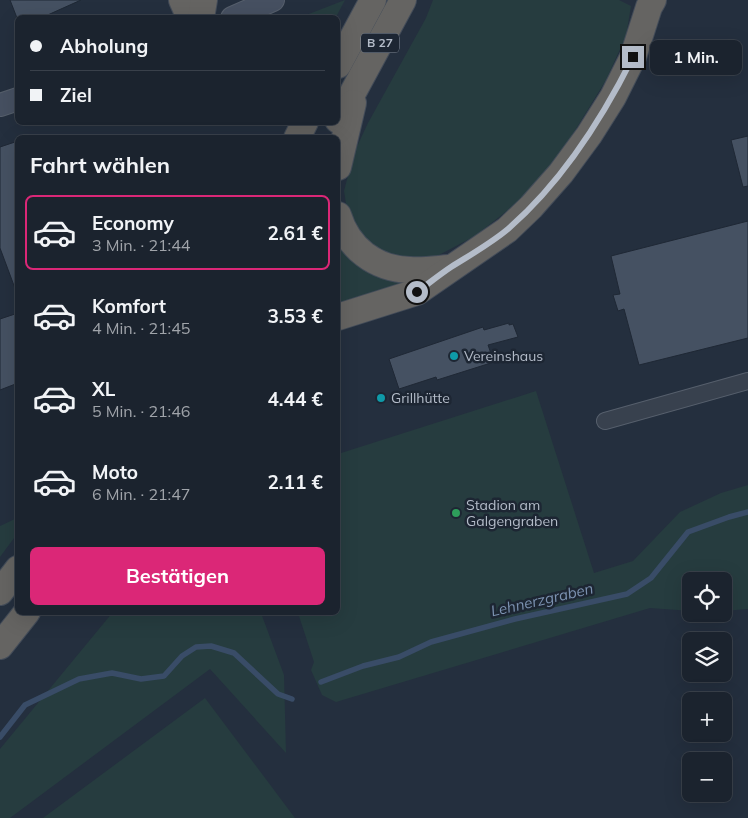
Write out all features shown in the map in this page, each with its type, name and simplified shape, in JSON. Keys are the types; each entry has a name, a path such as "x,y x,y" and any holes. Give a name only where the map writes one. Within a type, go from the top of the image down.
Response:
{"highway":[{"path":"182,0 189,15"},
{"path":"201,15 204,0"},
{"name":"B 27","path":"340,61 373,0"},
{"name":"B 27","path":"340,116 403,0"},
{"path":"340,316 417,292 449,268 507,230 531,207 561,174 613,97 633,57 648,8"},
{"path":"340,159 358,85"},
{"path":"340,222 355,248 373,261 392,268 410,270 449,268"},
{"path":"0,592 15,574"},
{"path":"0,646 25,615"}],"main road":[{"path":"239,15 273,0"},
{"path":"0,105 15,100"}],"street":[{"path":"605,421 748,381"}],"green space":[{"path":"345,0 337,15 306,15"},
{"path":"433,0 619,0 631,6 626,36 606,80 563,150 536,184 508,210 475,236 437,256 405,258 377,249 360,237 348,216 344,191 354,153 368,123 426,18"},
{"path":"340,240 413,280 340,308"},
{"name":"Stadion am Galgengraben","path":"536,391 594,573 633,561 680,512 721,493 748,485 748,609 732,610 732,572 682,572 682,610 650,608 336,702 322,695 311,670 314,662 299,615 340,615 340,453"},
{"path":"15,519 15,537 0,557 0,526"},
{"path":"111,615 262,615 284,675 286,753 210,669 10,818 0,818 0,749"},
{"path":"205,698 295,818 43,818"}],"building":[{"path":"10,0 81,0 48,15 16,15"},
{"path":"748,136 748,186 743,187 731,140"},
{"path":"15,142 15,288 0,248 0,147"},
{"path":"748,221 748,338 639,365 624,309 618,311 613,295 620,294 611,256"},
{"path":"15,314 15,384 0,390 0,319"},
{"name":"Vereinshaus","path":"509,323 509,325 513,324 518,337 488,345 494,362 437,380 436,377 399,389 389,359 483,327 484,330"}],"waterway":[{"name":"Lehnerzgraben","path":"321,682 363,666 399,657 431,642 515,619 627,594 651,578 688,532 748,512"},
{"name":"Lehnerzgraben","path":"0,737 25,705 79,679 112,673 141,679 164,676 182,656 196,647 211,646 234,653 278,694 292,699"}],"place":[{"name":"Vereinshaus","path":"454,356"},
{"name":"Grillhütte","path":"381,398"},
{"name":"Stadion am Galgengraben","path":"456,513"}],"route":[{"path":"417,292 449,268 507,230 531,207 561,174 589,135 613,97 633,57"}]}
